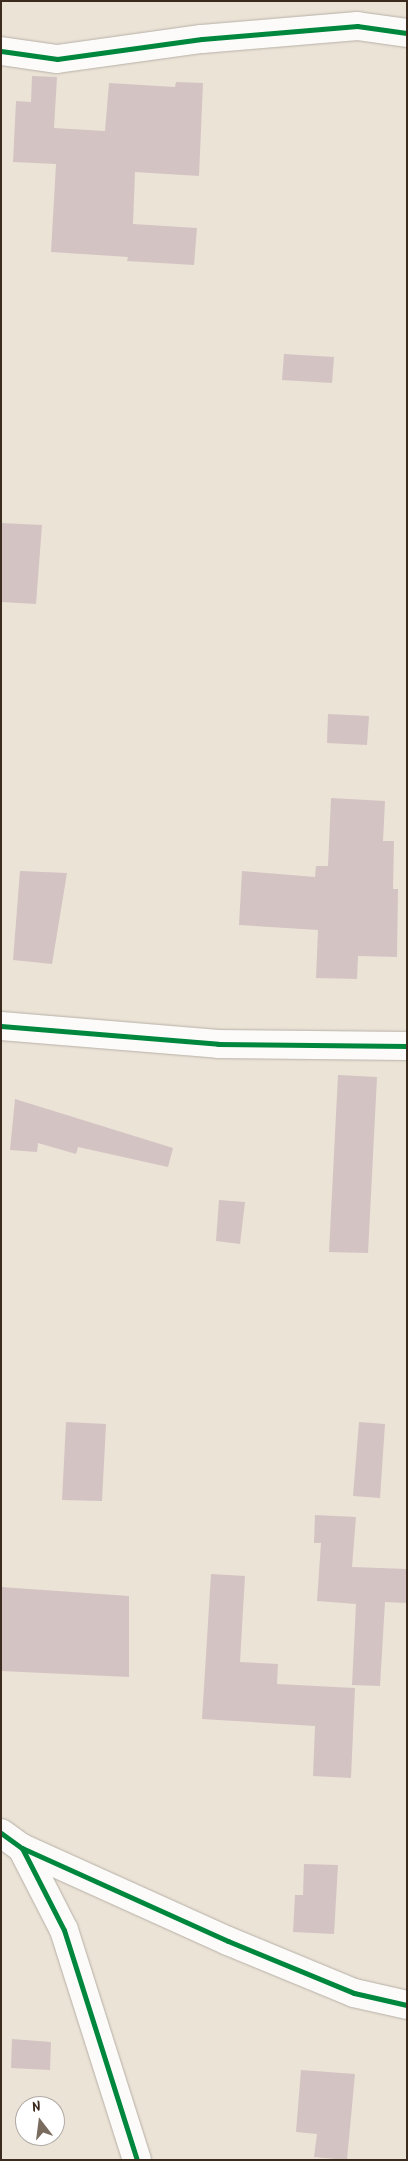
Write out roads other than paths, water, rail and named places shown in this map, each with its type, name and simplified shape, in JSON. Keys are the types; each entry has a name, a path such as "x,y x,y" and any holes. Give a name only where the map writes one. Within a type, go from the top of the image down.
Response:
{"street":[{"path":"1,51 57,59 202,39 357,26 407,33"},
{"path":"1,1026 218,1044 407,1046"},
{"path":"12,1840 354,1993 407,2005"},
{"path":"12,1840 64,1930 137,2160"}]}
